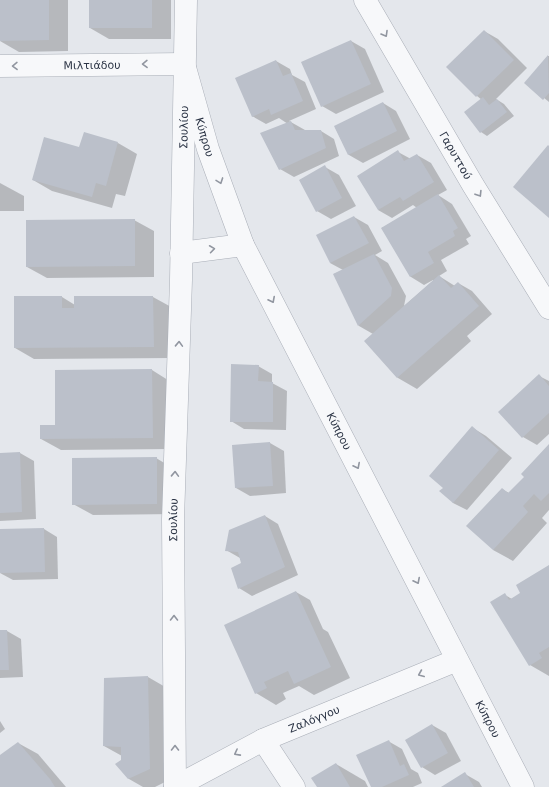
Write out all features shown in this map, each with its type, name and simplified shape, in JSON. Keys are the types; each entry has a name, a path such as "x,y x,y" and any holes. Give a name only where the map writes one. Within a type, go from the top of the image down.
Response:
{"street":[{"name":"Σουλίου","path":"175,787 173,519 181,253 186,0"},
{"name":"Γαρυττού","path":"365,0 473,185 549,308"},
{"name":"Μιλτιάδου","path":"0,66 184,64"},
{"name":"Κύπρου","path":"184,64 208,149 243,245 523,787"},
{"path":"181,253 243,245"},
{"name":"Ζαλόγγου","path":"175,787 263,740 457,660"},
{"path":"263,740 294,787"}],"building":[{"path":"0,0 49,0 49,40 0,41"},
{"path":"89,0 152,0 152,28 89,28"},
{"path":"484,30 514,60 476,97 446,67"},
{"path":"351,40 371,84 321,107 301,62"},
{"path":"548,55 549,93 543,100 524,83"},
{"path":"276,60 283,76 291,73 303,101 271,115 269,109 252,117 235,78"},
{"path":"483,97 489,105 497,99 507,112 480,133 464,112"},
{"path":"383,102 397,131 348,155 334,126"},
{"path":"291,121 295,130 321,130 326,148 279,170 260,133"},
{"path":"84,132 118,142 106,186 96,183 92,197 32,180 44,137 79,147"},
{"path":"548,145 549,146 549,218 513,187"},
{"path":"398,150 404,161 417,154 434,182 403,201 400,197 378,210 357,176"},
{"path":"325,165 342,198 316,212 299,180"},
{"path":"438,194 458,228 453,231 455,236 428,252 434,263 410,277 381,228"},
{"path":"354,216 369,243 330,263 316,235"},
{"path":"135,219 135,266 26,267 26,220"},
{"path":"374,254 392,288 391,296 358,326 333,274"},
{"path":"439,275 451,288 458,282 479,306 397,378 364,341"},
{"path":"14,296 62,296 62,308 74,308 74,296 153,296 154,347 14,348"},
{"path":"231,364 259,365 258,381 273,382 273,422 230,422"},
{"path":"152,369 153,438 40,439 40,425 55,425 55,370"},
{"path":"539,374 549,386 549,413 522,438 498,412"},
{"path":"472,426 499,450 453,503 439,491 443,488 429,476"},
{"path":"270,442 273,486 235,488 232,445"},
{"path":"549,444 549,493 541,501 534,494 523,506 528,512 493,550 466,526 502,488 508,493 524,477 521,474"},
{"path":"20,452 22,512 0,513 0,453"},
{"path":"157,457 157,504 72,505 72,458"},
{"path":"265,515 285,567 238,589 231,568 241,563 238,552 225,551 229,530"},
{"path":"44,528 45,572 0,573 0,529"},
{"path":"549,565 549,647 539,653 542,658 529,666 490,602 505,593 509,600 520,593 516,585"},
{"path":"296,591 331,667 294,684 288,671 264,682 267,688 255,694 224,625"},
{"path":"0,630 7,630 9,670 0,670"},
{"path":"148,676 150,769 128,779 115,764 121,760 121,747 103,746 104,678"},
{"path":"432,724 448,753 421,768 405,740"},
{"path":"389,740 400,766 404,764 409,775 382,787 371,787 356,755"},
{"path":"18,742 50,779 55,787 0,787 0,755"},
{"path":"336,763 350,787 317,787 311,778"},
{"path":"465,772 474,787 441,787"}]}
